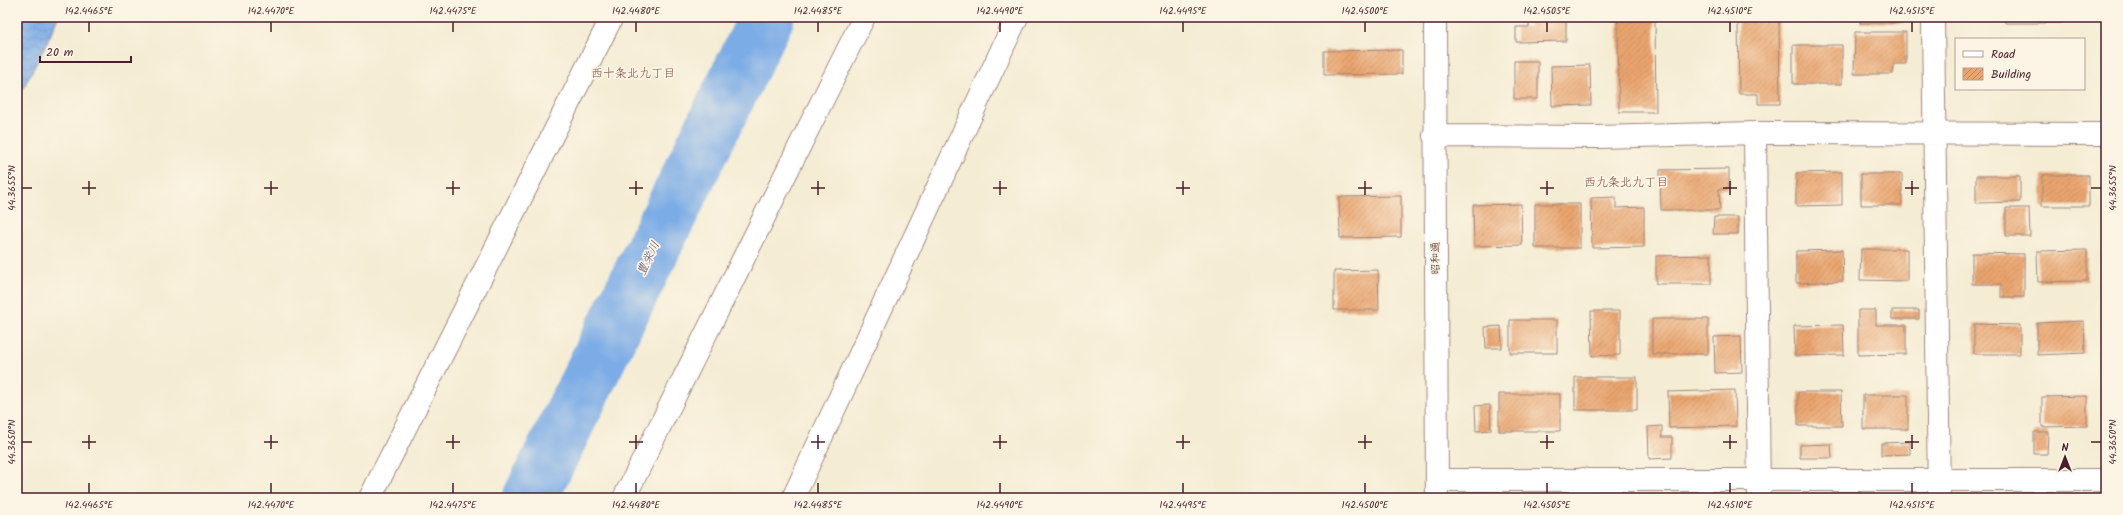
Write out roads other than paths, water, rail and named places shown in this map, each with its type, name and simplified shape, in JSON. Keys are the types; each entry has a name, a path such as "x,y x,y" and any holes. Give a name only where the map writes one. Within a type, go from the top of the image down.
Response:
{"street":[{"path":"370,498 612,17"},
{"path":"624,498 864,17"},
{"path":"793,498 1017,17"},
{"name":"昭和通","path":"1435,17 1434,136 1437,489"},
{"path":"1933,17 1939,489"},
{"path":"1434,136 1597,137 1756,133 2106,134"},
{"path":"1756,133 1760,488"},
{"path":"1437,489 1939,489 2106,480"}],"water":[{"path":"17,17 58,17 47,43 17,100"}],"waterway":[{"name":"豊栄川","path":"530,498 767,17"}],"district":[{"name":"西十条北九丁目","path":"633,73"},
{"name":"西九条北九丁目","path":"1626,182"}]}
